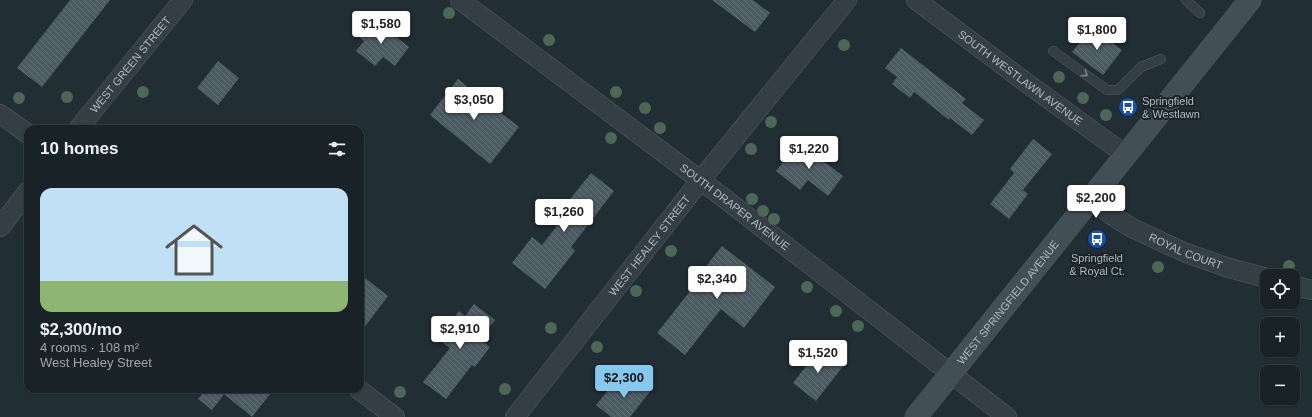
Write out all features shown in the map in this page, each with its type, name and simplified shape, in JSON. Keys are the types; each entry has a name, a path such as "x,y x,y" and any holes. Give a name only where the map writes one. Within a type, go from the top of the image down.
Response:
{"main road":[{"name":"WEST SPRINGFIELD AVENUE","path":"916,417 1250,0"}],"street":[{"name":"WEST GREEN STREET","path":"81,125 182,0"},
{"name":"SOUTH DRAPER AVENUE","path":"460,0 700,181 1007,417"},
{"name":"WEST HEALEY STREET","path":"514,417 700,181 847,0"},
{"name":"SOUTH WESTLAWN AVENUE","path":"916,0 1126,155"},
{"path":"0,114 24,131"},
{"path":"0,227 24,197"},
{"name":"ROYAL COURT","path":"1091,198 1110,215 1132,228 1186,253 1229,268 1260,276"},
{"path":"1300,287 1312,290"},
{"path":"363,393 395,417"}],"lane":[{"path":"1186,0 1200,13"},
{"path":"1053,51 1107,90 1118,90 1140,67 1161,59"}],"building":[{"path":"70,0 110,0 42,87 17,68"},
{"path":"712,0 753,0 770,13 755,32"},
{"path":"373,19 409,47 395,66 383,57 375,66 356,51 364,41 359,37"},
{"path":"1092,27 1122,50 1103,75 1072,52"},
{"path":"901,48 966,99 962,103 984,120 972,135 950,118 949,120 914,92 910,98 892,84 897,77 885,68"},
{"path":"218,61 239,78 218,105 197,88"},
{"path":"458,79 519,127 490,164 430,115"},
{"path":"1033,139 1052,154 1023,190 1028,194 1009,219 990,204 1014,173 1010,169"},
{"path":"799,142 843,176 828,196 808,180 800,190 776,171"},
{"path":"591,173 614,191 571,247 575,251 545,289 512,263 532,237 542,245 564,217 559,213"},
{"path":"722,246 775,287 744,328 721,309 685,355 657,333 695,285 693,283"},
{"path":"364,277 388,296 364,328"},
{"path":"474,304 495,320 480,339 490,347 475,367 472,365 446,399 423,382 450,348 438,339 459,311 465,316"},
{"path":"821,347 844,365 816,401 793,383"},
{"path":"636,377 652,389 630,417 611,417 596,405 615,382 626,390"},
{"path":"203,393 271,393 252,417 224,394 212,410 198,399"}],"place":[{"name":"Springfield & Westlawn","path":"1128,107"},
{"name":"Springfield & Royal Ct.","path":"1097,239"}]}
